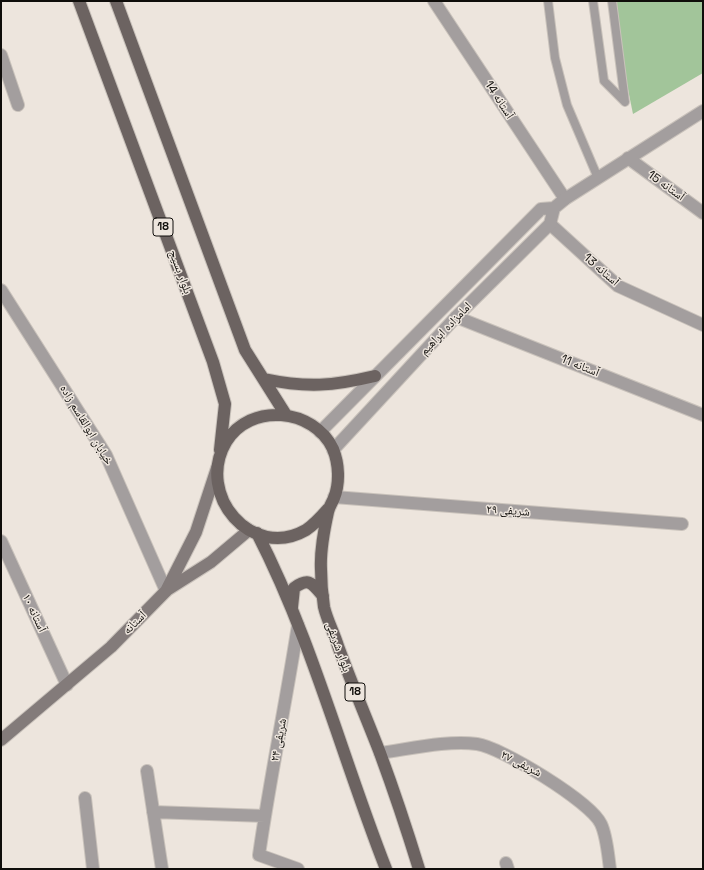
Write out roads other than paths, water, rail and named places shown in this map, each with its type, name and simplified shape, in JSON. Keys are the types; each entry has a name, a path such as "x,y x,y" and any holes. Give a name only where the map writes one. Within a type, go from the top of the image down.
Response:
{"main road":[{"name":"بلوار بسیج","path":"79,1 213,362 225,404 219,456"},
{"path":"116,1 245,350 286,415"},
{"path":"264,379 291,385 314,386 343,383 375,376"},
{"name":"18","path":"269,415 286,415 305,421 320,432 333,450 337,465 338,481 334,497 328,509 318,521 304,531 289,536 273,537 253,532 230,515 218,493 216,468 219,456 227,441 238,428 253,419 269,415"},
{"name":"آستانه","path":"1,740 110,647 166,591 196,532 216,468"},
{"name":"بلوار شریفی","path":"328,509 322,545 321,566 325,609 352,684 380,753 419,869"},
{"name":"18","path":"253,532 292,609 386,869"},
{"path":"166,591 211,562 253,532"},
{"path":"292,609 294,588 302,582 307,581 313,584 323,596"}],"street":[{"name":"آستانه 14","path":"434,1 565,199"},
{"path":"1,55 18,105"},
{"name":"امامزاده ابراهیم","path":"320,432 541,209 554,208 565,199 703,111"},
{"name":"آستانه 15","path":"628,158 703,213"},
{"path":"550,224 554,208"},
{"name":"امامزاده ابراهیم","path":"333,450 456,317 550,224"},
{"name":"آستانه 13","path":"550,224 618,286 703,325"},
{"name":"خیابان ابوالقاسم زاده","path":"1,290 106,455 166,591"},
{"name":"آستانه 11","path":"456,317 703,415"},
{"name":"شریفی ۲۹","path":"334,497 682,524"},
{"name":"آستانه ۱۰","path":"1,541 67,685"},
{"name":"شریفی ۲۴","path":"298,625 286,705 259,855 298,869"},
{"name":"شریفی ۲۷","path":"380,753 445,745 478,744 509,757 550,779 588,807 601,824 610,869"},
{"path":"146,771 162,869"},
{"path":"85,798 93,869"},
{"path":"153,812 265,816"}],"lane":[{"path":"548,1 555,58 567,104 598,178"},
{"path":"593,1 604,81 625,102 612,1"}]}
